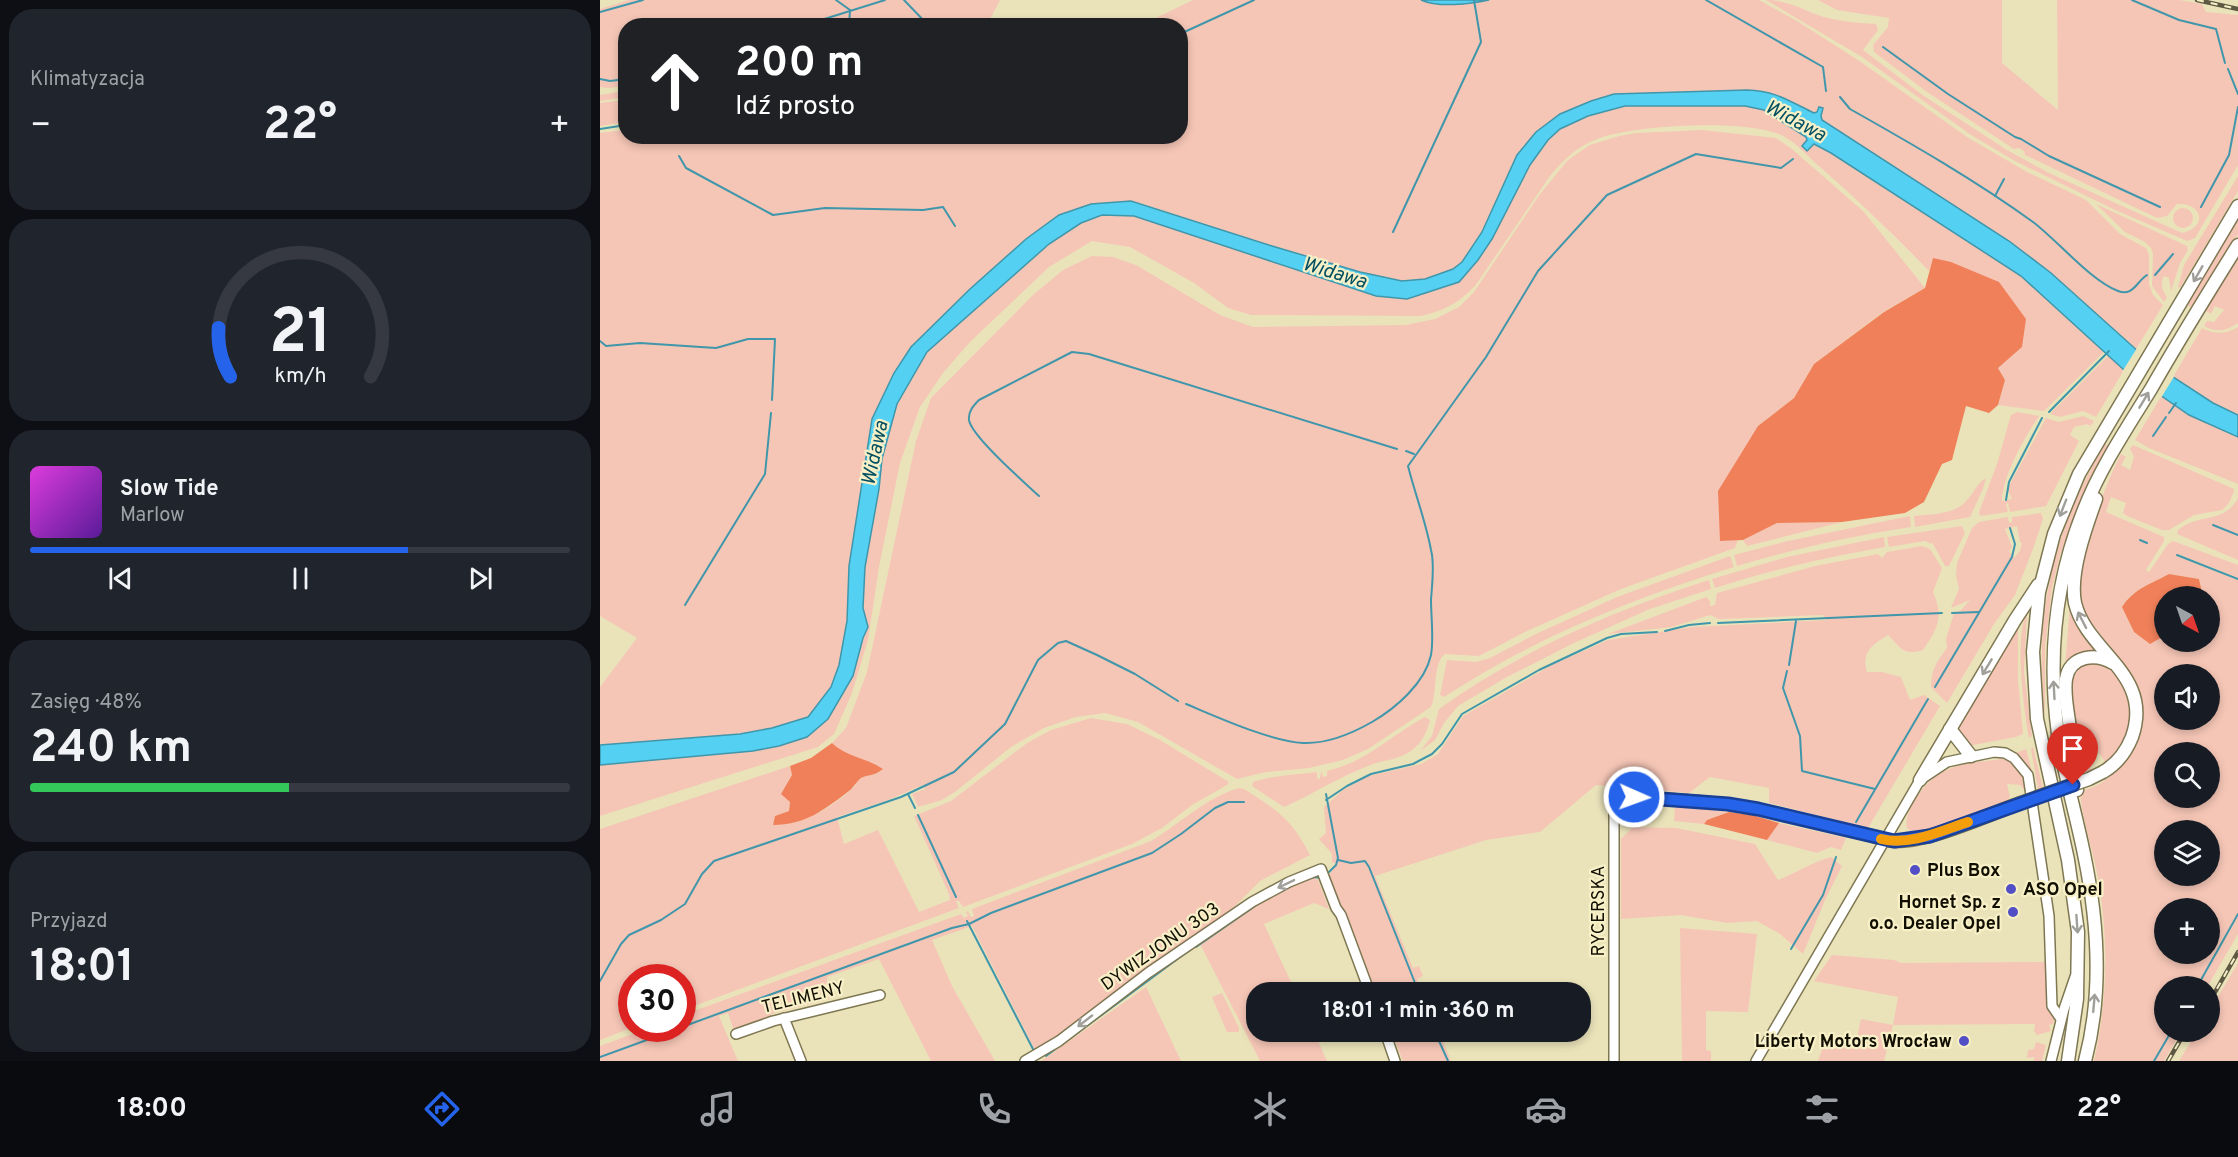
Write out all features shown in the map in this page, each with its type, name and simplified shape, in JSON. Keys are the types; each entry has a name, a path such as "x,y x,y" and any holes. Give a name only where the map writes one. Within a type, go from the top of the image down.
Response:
{"main road":[{"path":"2068,1061 2078,999 2078,932 2073,893 2039,735 2034,690 2034,632 2042,579 2063,508 2098,440 2238,206"},
{"path":"2085,1061 2093,1013 2096,942 2092,898 2058,735 2054,692 2055,640 2060,588 2083,512 2113,451 2238,245"},
{"path":"1885,840 1910,840 1930,836 2018,804 2103,772 2124,753 2135,725 2134,697 2130,684 2082,621 2077,609 2074,590 2076,569 2083,541 2113,451"},
{"path":"1920,780 2042,579"},
{"path":"2079,830 2080,813 2066,678 2076,663 2090,656 2102,657 2117,666"},
{"path":"1950,729 1971,756"}],"street":[{"path":"1756,1061 1920,780 1941,764 1994,752 2005,753 2021,764 2028,775 2049,916 2052,1006 2061,1019"},
{"name":"RYCERSKA","path":"1614,1061 1614,797 1664,798 1728,804 1758,809 1885,840"},
{"path":"1897,820 1901,835 1910,840"},
{"name":"DYWIZJONU 303","path":"1025,1061 1059,1041 1148,973 1252,902 1289,882 1321,869 1366,982"},
{"path":"2051,1061 2061,1019 2079,967"},
{"name":"TELIMENY","path":"736,1034 784,1018 880,995"},
{"path":"784,1018 801,1061"},
{"path":"1388,1042 1395,1061"}],"shaded area":[{"path":"629,0 1000,0 991,18 618,18 618,87 609,88 600,87 600,9"},
{"path":"1193,0 1421,0 1445,5 1489,0 1759,0 1858,60 1967,137 2027,172 2086,200 2120,234 2146,248 2149,255 2149,284 2153,295 2163,305 2135,351 2051,273 2009,241 1822,120 1817,112 1814,113 1747,90 1614,94 1517,155 1482,232 1462,262 1453,269 1425,279 1402,281 1360,272 1140,203 1091,204 894,373 872,419 849,566 847,621 839,665 831,687 808,717 772,728 740,734 600,745 600,687 637,638 600,616 600,133 618,131 618,144 1188,144 1188,18 1156,18"},
{"path":"1766,0 1797,6 1830,18 1876,24 1878,30 1863,50 1924,96 2007,150 2049,173 2182,233 2196,226 2199,221 2197,211 2192,207 2177,204 2167,216 2157,218 2025,155 2024,151 2019,148 2014,149 1927,92 1874,52 1873,45 1888,27 1889,18 1837,10 1818,0 2002,0 2002,63 2058,110 2057,0 2180,0 2202,4 2206,12 2238,15 2238,165 2195,238 2187,241 2113,209 2015,161 1971,135 1862,57"},
{"path":"618,92 618,98 600,101 600,95"},
{"path":"618,101 618,123 600,126 600,103"},
{"path":"1625,106 1745,106 1764,110 1806,137 1807,151 1814,144 1831,153 2021,276 2104,352 2044,411 1998,405 2005,380 1998,368 2022,347 1933,259 1929,271 1794,143 1769,131 1747,127 1694,125 1666,127 1617,133 1585,144 1566,158 1550,176 1475,286 1451,306 1421,316 1251,315 1228,308 1194,283 1130,247 1092,241 1049,267 970,342 943,373 920,407 900,463 879,567 868,640 852,693 834,734 818,747 600,816 600,765 753,751 779,746 807,737 828,719 842,695 868,627 863,608 865,567 882,459 897,404 927,352 1049,244 1081,223 1102,215 1133,216 1376,296 1431,292 1460,282 1502,220 1508,204 1530,165 1548,140 1560,129 1588,116"},
{"path":"1702,130 1776,138 1792,149 1864,212 1925,288 1883,312 1814,364 1794,398 1758,426 1720,541 1738,540 1735,548 1621,589 1525,632 1479,656 1445,654 1438,665 1431,707 1368,749 1343,760 1309,768 1266,772 1237,779 1138,722 1105,713 1076,717 1044,728 1011,747 942,800 918,807 912,794 925,789 923,785 888,800 837,817 844,844 878,830 919,912 950,900 914,816 951,801 1027,743 1051,730 1091,718 1127,724 1160,740 1229,782 1192,805 1162,828 1132,844 963,907 959,901 956,901 959,908 696,1005 696,964 618,964 618,1033 600,1040 600,829 790,766 792,775 782,793 790,802 789,811 775,816 773,824 794,822 825,809 852,789 861,778 882,770 871,763 842,752 832,743 846,728 867,672 916,441 931,398 1033,295 1063,270 1092,256 1113,257 1136,265 1220,315 1253,327 1406,325 1435,319 1459,307 1474,292 1540,194 1567,161 1590,145 1636,133"},
{"path":"2238,176 2238,191 2180,288 2178,287 2184,265"},
{"path":"2096,204 2187,246 2188,250 2180,263 2171,291 2169,278 2164,276 2162,287 2167,297 2164,302 2152,286 2153,254 2151,248 2145,242 2125,232"},
{"path":"2183,208 2190,211 2193,218 2190,225 2183,228 2176,225 2173,218 2176,211"},
{"path":"2238,220 2238,234 2191,307 2187,305"},
{"path":"1933,258 1951,262 1999,282 2026,319 2022,347 1998,368 2005,380 1998,405 1989,413 1966,406 1952,460 1942,464 1924,502 1905,513 1842,522 1777,523 1743,540 1720,541 1718,491 1758,426 1794,398 1814,364 1884,312 1925,288"},
{"path":"2238,259 2238,323 2229,328 2213,330 2204,326 2207,321 2214,322 2224,310 2215,306 2211,314 2205,310"},
{"path":"2238,327 2238,415 2213,403 2173,377 2202,328 2220,333"},
{"path":"2109,355 2124,370 2096,417 2083,411 2060,417 2050,414"},
{"path":"2162,395 2189,415 2238,437 2238,484 2149,448 2135,440"},
{"path":"2017,412 2039,416 2027,434 2010,469 2002,501 2012,499 2008,490 2010,484 2046,418 2059,422 2083,416 2094,421 2091,426 2087,424 2074,427 2070,435 2079,441 2046,506 2010,512 2008,503 2006,504 2008,512 1980,516 1979,512 1997,464 2011,415"},
{"path":"2105,444 2108,446 2085,491 2060,555 2052,588 2045,647 2045,717 2042,643 2051,575 2072,510"},
{"path":"2133,445 2234,489 2229,503 2222,510 2194,515 2169,530 2162,530 2127,516 2123,513 2126,503 2111,497 2106,512 2164,537 2164,541 2146,570 2149,572 2168,544 2173,541 2238,565 2238,578 2178,554 2177,556 2238,580 2238,934 2213,976 2154,976 2154,1042 2175,1042 2164,1061 2094,1061 2104,991 2104,920 2080,792 2105,780 2118,769 2138,735 2141,709 2140,697 2131,676 2085,623 2079,604 2078,588 2089,536 2108,483 2121,454 2126,457 2121,465 2130,470 2134,457 2130,449"},
{"path":"1986,478 1970,517 1915,527 1914,516 1943,513 1956,509"},
{"path":"2238,498 2238,560 2177,534 2178,530 2186,525 2225,512"},
{"path":"2041,513 2043,519 2015,595 1994,624 1947,703 1931,687 1931,681 1935,666 1947,648 1946,639 1954,613 1961,610 1970,600 1951,608 1959,589 1956,576 1957,563 1972,528 1979,522 2008,517 2009,523 2012,522 2012,517","holes":["2017,526 2022,543 2020,551 2014,558 2009,551 2012,547 2005,529"]},
{"path":"1910,516 1911,527 1867,534 1737,566 1734,555 1788,541"},
{"path":"1842,522 1747,546 1743,540 1777,523"},
{"path":"1962,526 1965,533 1949,566 1945,566 1932,542 1931,544 1925,541 1889,547 1887,537"},
{"path":"1884,537 1885,547 1799,564 1715,588 1712,579 1787,557"},
{"path":"1922,546 1930,549 1942,568 1933,592 1938,609 1938,622 1923,650 1911,652 1903,650 1888,635 1877,642 1867,654 1867,672 1882,672 1901,677 1910,700 1924,695 1940,706 1868,828 1769,803 1769,788 1710,777 1689,793 1596,785 1540,832 1486,840 1375,876 1413,968 1419,966 1423,976 1417,979 1418,982 1371,982 1345,912 1335,900 1327,878 1337,863 1332,863 1332,854 1319,839 1326,833 1324,807 1343,790 1369,776 1421,764 1438,754 1463,716 1552,665 1608,640 1692,627 1826,620 1823,615 1719,619 1710,615 1672,627 1608,634 1706,597 1710,601 1710,606 1715,605 1717,593 1815,566 1878,554 1882,558 1887,552"},
{"path":"1730,556 1734,567 1658,592 1584,622 1512,657 1444,697 1440,695 1447,660 1476,662 1490,658 1617,597"},
{"path":"2169,574 2199,579 2201,586 2154,586 2154,642 2150,644 2134,632 2122,607 2131,596"},
{"path":"1709,580 1711,589 1650,609 1576,642 1507,677 1458,706 1444,723 1435,740 1420,751 1432,736 1439,709 1502,669 1603,619"},
{"path":"2070,605 2100,652 2065,667"},
{"path":"2027,613 2024,672 2032,736 2029,738 2021,655 2023,624"},
{"path":"2018,626 2018,680 2023,734 1968,746 1959,734 1960,724"},
{"path":"2095,660 2110,668 2121,679 2127,691 2130,717 2122,742 2115,753 2106,763 2096,749 2089,760 2091,770 2078,775 2070,678 2076,668"},
{"path":"1425,717 1430,720 1427,729 1421,741 1411,751 1357,770 1284,807 1252,786 1253,782 1269,778 1317,772 1317,778 1320,779 1321,772 1323,777 1327,776 1327,771 1355,761"},
{"path":"832,743 844,752 883,769 861,778 849,791 814,815 795,822 773,825 775,816 789,811 790,802 781,794 792,775 790,766 811,758"},
{"path":"2033,747 2043,788 2038,789 2031,749"},
{"path":"2026,749 2032,771 2031,772 2016,753"},
{"path":"2002,759 2017,767 2027,793 2020,785 2007,784 2010,797 2004,804 1923,832 1913,833 1907,828 1907,818 1911,808 1922,789 1931,780 1951,768 1974,762"},
{"path":"1239,788 1244,789 1283,816 1297,832 1310,855 1260,881 1234,907 1205,930 1161,958 1059,1037 1035,1050 972,926 932,940 952,986 995,1061 931,1061 879,959 827,977 829,999 771,1014 772,1018 734,1031 728,1013 719,1016 738,1061 600,1061 600,1046 618,1039 618,1042 696,1042 696,1010 961,914 964,918 968,916 966,912 968,911 971,917 974,916 972,909 1151,841 1204,804"},
{"path":"1675,806 1729,812 1707,820 1704,824 1674,821"},
{"path":"1729,812 1752,815 1779,823 1767,840 1704,824 1707,820"},
{"path":"1779,823 1846,838 1841,850 1831,847 1817,853 1767,840"},
{"path":"1633,827 1676,828 1755,844 1778,880 1831,857 1842,866 1803,954 1780,934 1757,921 1727,923 1681,915 1621,919 1621,839"},
{"path":"1314,876 1318,880 1329,909 1314,903 1264,924 1291,982 1246,982 1246,1034 1199,942 1265,897"},
{"path":"1680,928 1757,934 1748,1012 1706,1011 1706,1050 1711,1051 1711,1061 1682,1061"},
{"path":"1832,955 1894,960 1901,963 2047,962 2055,1018 2053,1024 2049,1025 2051,1031 2037,1035 2034,1031 2035,1024 1893,1025 1898,997 1814,981"},
{"path":"2238,963 2238,1061 2179,1061 2191,1042 2220,1042 2220,993"},
{"path":"1146,987 1181,1061 1041,1061"},
{"path":"1222,993 1239,1032 1227,1032 1212,997"},
{"path":"1861,1019 1893,1025 1884,1061 1818,1061 1826,1038 1852,1042 1853,1038 1857,1038"},
{"path":"1250,1042 1318,1042 1327,1061 1260,1061"},
{"path":"1395,1042 1443,1042 1451,1061 1403,1061"},
{"path":"2036,1042 2046,1045 2042,1061 2034,1061 2034,1057 2027,1058 2028,1050 2034,1049"}],"water":[{"path":"1421,0 1489,0 1445,5"},
{"name":"Widawa","path":"1747,90 1774,95 1814,113 1819,107 1823,108 1822,120 2009,241 2051,273 2150,362 2213,403 2238,415 2238,437 2189,415 2124,370 2021,276 1831,153 1814,144 1807,151 1802,146 1807,140 1806,137 1764,110 1745,106 1625,106 1588,116 1560,129 1548,140 1530,165 1492,239 1459,282 1407,299 1376,296 1134,216 1102,215 1081,223 1049,244 927,352 897,404 882,459 865,567 863,608 868,627 853,676 828,719 807,737 779,746 753,751 600,765 600,745 740,734 772,728 808,717 831,687 839,665 847,621 849,566 872,419 894,373 911,347 970,289 1026,239 1059,215 1091,204 1131,201 1360,272 1402,281 1425,279 1453,269 1462,262 1482,232 1517,155 1536,132 1560,114 1614,94"}],"pier":[{"path":"2137,348 2175,375 2161,398 2122,372"}],"waterway":[{"path":"600,12 643,0"},
{"path":"836,0 850,10"},
{"path":"828,18 885,0"},
{"path":"904,0 921,18"},
{"path":"1188,30 1254,0"},
{"path":"1393,232 1481,42 1474,0"},
{"path":"1706,0 1823,67 1826,91"},
{"path":"2132,0 2179,20 2216,29 2225,63"},
{"path":"850,10 850,18"},
{"path":"1883,47 1948,94 2015,137 2049,156 2160,207"},
{"path":"2228,69 2238,94"},
{"path":"600,79 618,80"},
{"path":"1840,97 1850,109 1966,177 2033,222 2086,270 2108,286 2127,292 2147,275"},
{"path":"2201,207 2229,155 2238,107"},
{"path":"600,129 618,126"},
{"path":"1186,704 1228,722 1275,738 1312,743 1347,734 1372,722 1400,702 1423,675 1431,655 1432,642 1432,556 1408,466 1486,357 1538,271 1607,195 1696,154 1781,168 1793,159"},
{"path":"679,156 686,168 773,215 825,208 923,210 943,207 955,226"},
{"path":"1995,196 2004,179"},
{"path":"2155,275 2173,254"},
{"path":"600,341 606,346 640,343 716,348 748,339 775,339 772,400"},
{"path":"2049,412 2109,351"},
{"path":"1039,496 979,437 972,427 969,414 979,400 1072,352 1089,354 1397,449"},
{"path":"2169,413 2176,403"},
{"path":"685,605 765,474 771,413"},
{"path":"2153,436 2166,417"},
{"path":"2006,500 2009,482 2042,418"},
{"path":"1406,451 1414,454"},
{"path":"2213,525 2238,535"},
{"path":"1935,687 2012,557 2015,544 2010,528"},
{"path":"2140,540 2147,543"},
{"path":"2177,555 2238,579"},
{"path":"1952,613 1979,612"},
{"path":"1718,623 1942,613"},
{"path":"1789,665 1796,621"},
{"path":"1665,631 1710,623"},
{"path":"1326,800 1371,774 1413,764 1432,754 1442,744 1462,714 1539,670 1607,638 1621,634 1657,632"},
{"path":"600,981 621,944 629,935 661,920 685,904 702,874 714,861 901,797 954,772 1005,724 1038,660 1058,643 1066,641 1097,655 1135,674 1178,701"},
{"path":"1787,671 1783,688 1800,736 1802,771 1875,789"},
{"path":"1856,822 1928,699"},
{"path":"908,794 915,808"},
{"path":"1326,794 1338,858 1336,865 1328,873"},
{"path":"696,1022 952,928 969,924 991,913 1152,853 1215,808 1228,802 1244,802"},
{"path":"918,815 956,897"},
{"path":"1791,949 1823,895 1836,857"},
{"path":"1338,860 1351,863 1365,861 1369,867 1415,982"},
{"path":"1309,878 1320,878"},
{"path":"1196,947 1255,906"},
{"path":"2203,976 2238,914"},
{"path":"967,921 1034,1051"},
{"path":"1046,1056 1191,949"},
{"path":"600,1057 641,1042"},
{"path":"1439,1042 1448,1061"},
{"path":"2154,1061 2165,1042"}],"railway":[{"path":"2197,0 2238,9"},
{"path":"2220,984 2238,952"},
{"path":"2168,1061 2179,1042"}],"slow traffic":[{"path":"1881,839 1910,840 1930,836 1968,822"}],"place":[{"name":"Plus Box","path":"1915,870"},
{"name":"ASO Opel","path":"2011,889"},
{"name":"Hornet Sp. z o.o. Dealer Opel","path":"2013,912"},
{"name":"Liberty Motors Wrocław","path":"1964,1041"}],"route":[{"path":"1634,797 1728,804 1758,809 1894,841 1930,836 2073,785"}]}
